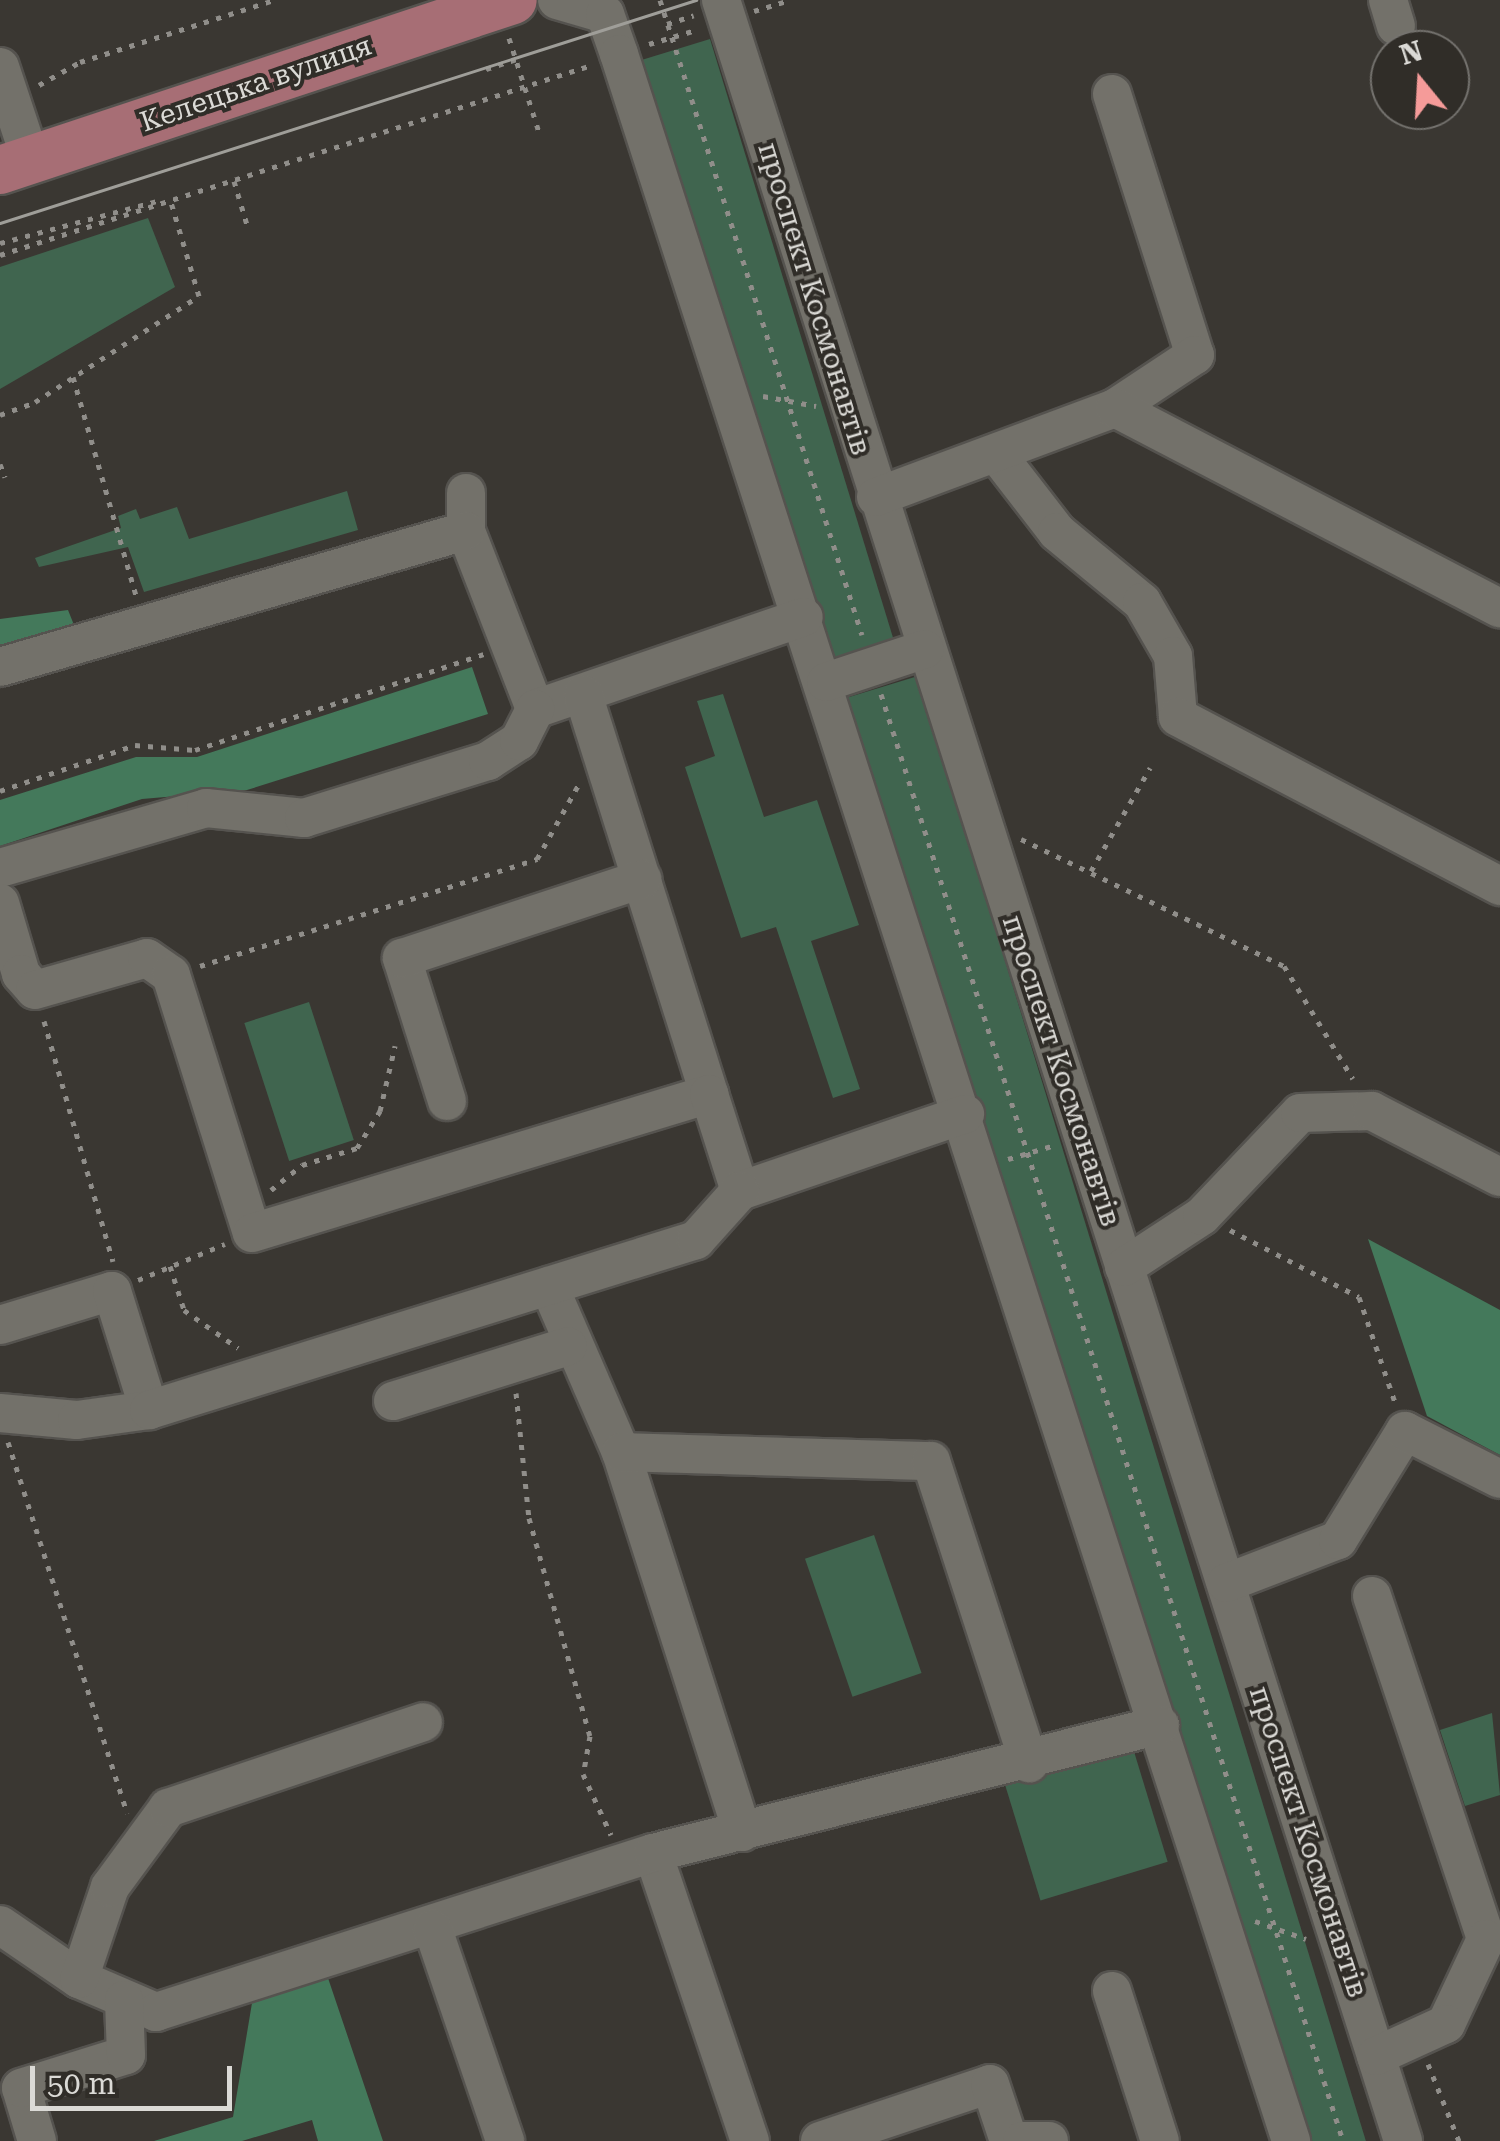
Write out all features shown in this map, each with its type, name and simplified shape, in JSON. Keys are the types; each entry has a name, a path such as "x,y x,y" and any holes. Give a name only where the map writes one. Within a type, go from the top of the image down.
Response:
{"main road":[{"name":"Келецька вулиця","path":"16,165 510,15"}],"street":[{"path":"557,0 603,7 620,54 826,682 1291,2141"},
{"name":"проспект Космонавтів","path":"724,10 924,649 1403,2141"},
{"path":"5,84 16,165"},
{"path":"876,497 1115,408 1196,355 1112,94"},
{"path":"1115,408 1500,608"},
{"path":"996,453 1058,532 1142,602 1174,656 1178,717 1500,886"},
{"path":"466,493 466,531 535,709"},
{"path":"0,667 144,621 213,611 466,531"},
{"path":"0,868 206,808 322,812 488,761 519,742 535,709 804,617"},
{"path":"826,682 924,649"},
{"path":"584,694 740,1190"},
{"path":"447,1101 402,958 642,880"},
{"path":"0,903 21,974 36,990 146,958 170,975 249,1222 709,1094"},
{"path":"1124,1267 1202,1216 1300,1113 1372,1112 1500,1177"},
{"path":"2,1422 78,1420 149,1410 696,1240 740,1190 964,1114"},
{"path":"548,1286 568,1346 621,1452 742,1832"},
{"path":"0,1325 116,1289 149,1410"},
{"path":"392,1402 568,1346"},
{"path":"1226,1583 1338,1540 1405,1431 1500,1479"},
{"path":"621,1452 931,1461 1029,1762"},
{"path":"1372,1596 1493,1936 1460,2004 1418,2044 1376,2056"},
{"path":"78,1978 110,1887 168,1808 423,1722"},
{"path":"0,1925 78,1978 156,2012 433,1929 642,1857 1029,1762 1160,1725"},
{"path":"642,1857 750,2141"},
{"path":"433,1929 505,2141"},
{"path":"1112,1991 1160,2141"},
{"path":"25,2138 21,2088 126,2056 124,2000"},
{"path":"820,2141 990,2084 1009,2141"},
{"path":"1022,2141 1049,2141"}],"path":[{"path":"5,84 274,0"},
{"path":"660,0 1343,2141"},
{"path":"0,244 234,181 524,88 671,37 724,10"},
{"path":"510,15 516,59 540,135"},
{"path":"486,68 516,59"},
{"path":"234,181 248,228"},
{"path":"0,255 170,199"},
{"path":"0,415 73,378 198,296 170,199"},
{"path":"73,378 144,621"},
{"path":"729,389 834,410"},
{"path":"0,464 4,478"},
{"path":"0,790 135,745 195,750 510,645"},
{"path":"170,975 537,859 600,746"},
{"path":"1091,871 1150,768"},
{"path":"1002,831 1284,966 1372,1112"},
{"path":"36,990 116,1289 170,1266 249,1222 302,1166 357,1148 380,1111 396,1027 414,996"},
{"path":"982,1168 1068,1141"},
{"path":"1202,1216 1359,1298 1405,1431"},
{"path":"170,1266 184,1310 270,1372"},
{"path":"508,1365 530,1459 529,1518 590,1736 583,1774 600,1821 642,1857"},
{"path":"2,1422 139,1847"},
{"path":"1218,1908 1318,1943"},
{"path":"1418,2044 1459,2141"}],"green space":[{"path":"710,39 896,648 825,670 638,61"},
{"path":"148,218 175,287 0,389 0,267"},
{"path":"347,491 358,530 144,592 128,547 39,567 35,558 121,528 118,516 136,509 140,519 177,507 189,539"},
{"path":"68,610 76,630 0,654 0,619"},
{"path":"472,667 488,714 247,790 142,799 0,846 0,800 136,757 197,757"},
{"path":"918,676 1366,2141 1285,2141 844,699"},
{"path":"723,694 764,817 817,800 859,925 811,941 860,1089 833,1098 776,927 741,938 685,767 715,756 697,701"},
{"path":"309,1002 354,1140 289,1161 244,1023"},
{"path":"1368,1239 1500,1310 1500,1455 1427,1416"},
{"path":"874,1535 922,1673 853,1697 805,1559"},
{"path":"1492,1713 1500,1795 1465,1806 1440,1730"},
{"path":"1132,1745 1168,1862 1040,1901 1005,1784"},
{"path":"328,1978 383,2141 318,2141 312,2120 242,2141 154,2141 233,2117 253,1997"}],"tram line":[{"path":"0,223 696,0"}]}
